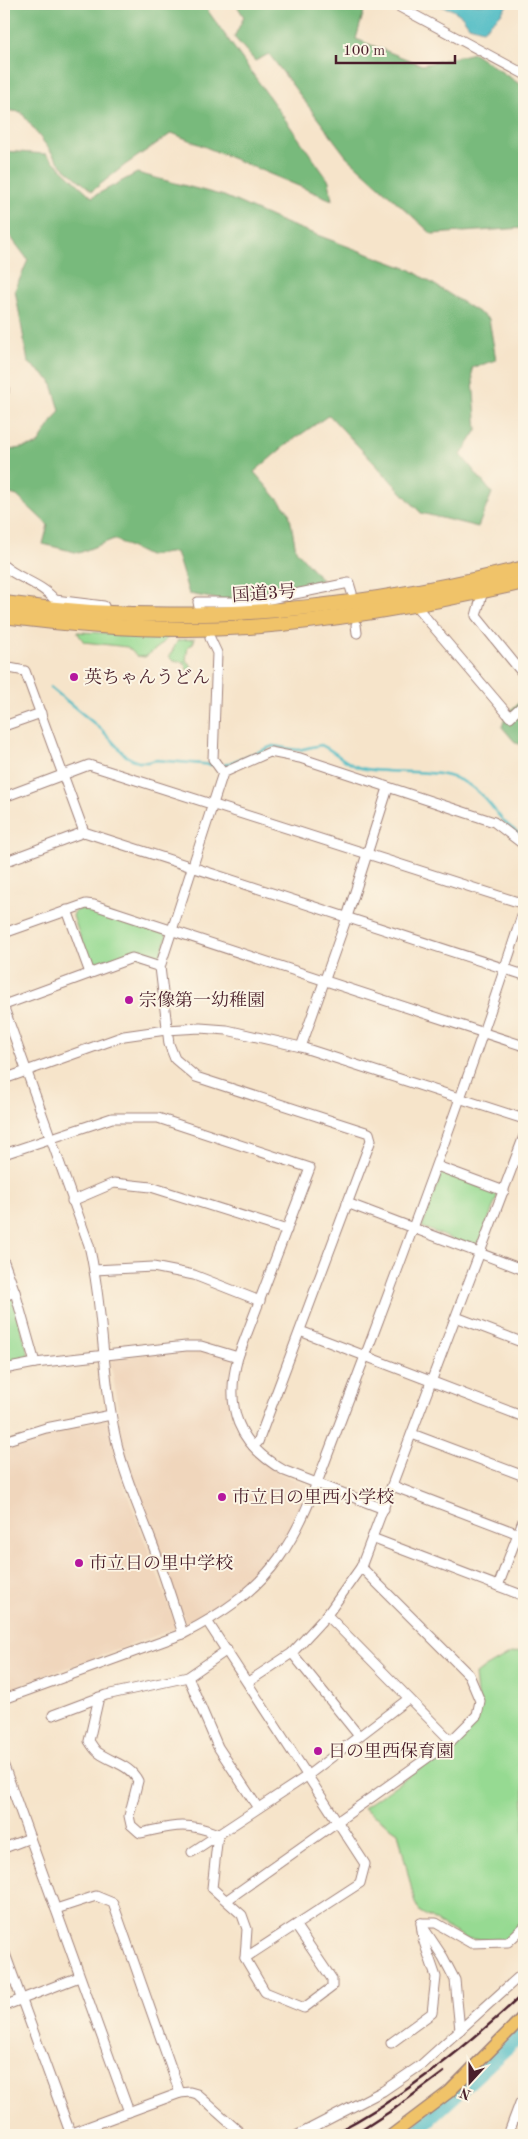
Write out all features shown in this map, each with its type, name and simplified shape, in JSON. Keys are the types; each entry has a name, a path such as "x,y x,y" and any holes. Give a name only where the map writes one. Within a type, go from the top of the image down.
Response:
{"highway":[{"name":"国道3号","path":"4,604 90,613 173,616 287,611 425,591 524,568"},
{"name":"国道3号","path":"4,616 88,626 210,628 286,624 360,615 524,582"}],"main road":[{"path":"392,2135 449,2092 524,2016"}],"street":[{"path":"394,4 524,74"},
{"path":"4,379 4,392"},
{"path":"4,566 49,592 55,600 130,610 156,608 173,616"},
{"path":"199,607 198,602 255,602 349,583 352,593"},
{"path":"483,591 476,616 524,675"},
{"path":"415,605 510,717 524,704"},
{"path":"210,638 217,653 213,759 223,773"},
{"path":"4,667 25,671 84,832"},
{"path":"4,726 41,713"},
{"path":"253,1446 258,1442 371,1140 369,1133 196,1077 175,1059 166,1030 160,967 173,932 223,773 270,752 300,758 494,822 524,845"},
{"path":"4,797 89,765 524,904"},
{"path":"301,1047 347,917 388,788"},
{"path":"4,862 84,832 524,975"},
{"path":"4,933 86,904 94,905 524,1046"},
{"path":"4,1699 184,1634 207,1621 244,1595 277,1560 301,1522 366,1356 462,1098 524,909"},
{"path":"67,910 90,973"},
{"path":"160,967 132,958 4,1006 25,1071 89,1245 94,1270 111,1415 126,1479 151,1540 184,1634"},
{"path":"4,1079 124,1036 166,1030 200,1028 227,1030 301,1047 524,1119"},
{"path":"4,1154 112,1118 158,1118 310,1168 238,1357 233,1375 233,1407 246,1438 271,1464 384,1509"},
{"path":"248,1682 292,1653 327,1615 361,1567 524,1136"},
{"path":"437,1166 504,1191"},
{"path":"72,1201 114,1183 151,1187 286,1230"},
{"path":"348,1203 524,1270"},
{"path":"4,1262 15,1292 35,1363"},
{"path":"94,1270 153,1267 194,1275 260,1301"},
{"path":"4,1296 15,1292"},
{"path":"456,1318 524,1343"},
{"path":"300,1331 524,1417"},
{"path":"4,1369 35,1363 186,1346 201,1346 238,1357"},
{"path":"4,1441 46,1428 111,1415"},
{"path":"412,1434 524,1476"},
{"path":"393,1486 521,1535"},
{"path":"498,1586 521,1535 524,1518"},
{"path":"372,1538 524,1596"},
{"path":"227,1900 451,1741 477,1715 480,1701 469,1675 361,1567"},
{"path":"327,1615 451,1741"},
{"path":"207,1621 365,1864 360,1883 245,1958"},
{"path":"53,1715 99,1697 188,1676 227,1650"},
{"path":"292,1653 359,1736"},
{"path":"188,1676 218,1747 258,1808"},
{"path":"99,1697 89,1741 98,1753 135,1774 138,1781 129,1816 131,1825 140,1833 178,1824 206,1829 218,1834"},
{"path":"192,1852 307,1776 408,1699"},
{"path":"4,1766 129,2112"},
{"path":"218,1834 212,1888 242,1916 247,1929 245,1958 265,1992 304,2008 332,1987 332,1979 296,1926"},
{"path":"4,1848 30,1838"},
{"path":"56,1909 96,1896 113,1903 180,2094"},
{"path":"421,1923 436,1923 471,1943 508,1942 524,1927"},
{"path":"421,1923 455,1980 460,2030"},
{"path":"391,2043 432,2013 436,1977 423,1939 421,1923"},
{"path":"4,1951 69,2135 129,2112 190,2092 197,2094 243,2135"},
{"path":"298,2135 383,2090 421,2065 524,1972"},
{"path":"4,2006 79,1977"},
{"path":"508,2135 520,2103 524,2098"}],"shaded area":[{"name":"市立日の里西小学校","path":"183,1349 205,1351 233,1360 229,1382 229,1402 235,1425 249,1447 264,1463 279,1473 309,1485 292,1524 260,1570 218,1606 186,1624 124,1453 111,1361 113,1358"},
{"name":"市立日の里中学校","path":"106,1419 109,1422 123,1482 177,1628 4,1691 4,1445 46,1432"}],"green space":[{"path":"4,4 203,4 329,181 332,200 172,133 125,165 92,191 61,165 21,112 4,110"},
{"path":"236,4 315,4 317,8 322,4 366,4 356,39 422,65 474,53 524,87 524,228 432,234 346,156 269,54 255,61 234,37 244,17"},
{"path":"4,151 46,154 92,197 137,173 224,196 285,223 411,270 489,319 496,360 472,368 477,430 461,455 492,493 478,527 421,513 329,415 287,444 254,472 289,512 296,550 322,580 228,601 189,594 176,552 148,556 114,539 79,553 43,544 48,525 17,496 4,492 4,451 37,445 60,410 51,381 28,362 15,290 28,260 4,228"},
{"path":"77,632 170,635 160,646 145,657 137,656 127,647 84,642"},
{"path":"195,639 192,645 188,646 186,660 193,668 187,670 184,662 173,661 169,657 178,640"},
{"path":"524,697 524,747 514,741 502,727 506,715"},
{"path":"87,907 166,933 167,936 159,959 155,961 132,953 94,968 90,966 73,916 75,911"},
{"path":"442,1172 496,1193 497,1197 478,1247 474,1248 422,1227"},
{"path":"13,1299 29,1356 28,1360 4,1363 4,1300"},
{"path":"524,1650 524,1923 506,1940 467,1939 420,1912 415,1903 398,1832 363,1808 455,1744 479,1717 475,1674 509,1654"}],"water":[{"path":"436,4 508,4 500,15 483,30 469,26 462,16 453,10"}],"waterway":[{"path":"50,687 101,729 126,756 138,762 156,760 214,765"},
{"path":"222,766 273,746 298,750 321,745 351,764 361,768 430,773 457,779 478,792 487,800 503,821 524,838"},
{"path":"412,2135 524,2032"}],"railway":[{"path":"331,2135 358,2121 432,2071 524,1993"},
{"path":"354,2135 394,2109 444,2072"}],"place":[{"name":"英ちゃんうどん","path":"74,677"},
{"name":"宗像第一幼稚園","path":"129,1000"},
{"name":"市立日の里西小学校","path":"222,1497"},
{"name":"市立日の里中学校","path":"79,1563"},
{"name":"日の里西保育園","path":"318,1751"}]}
